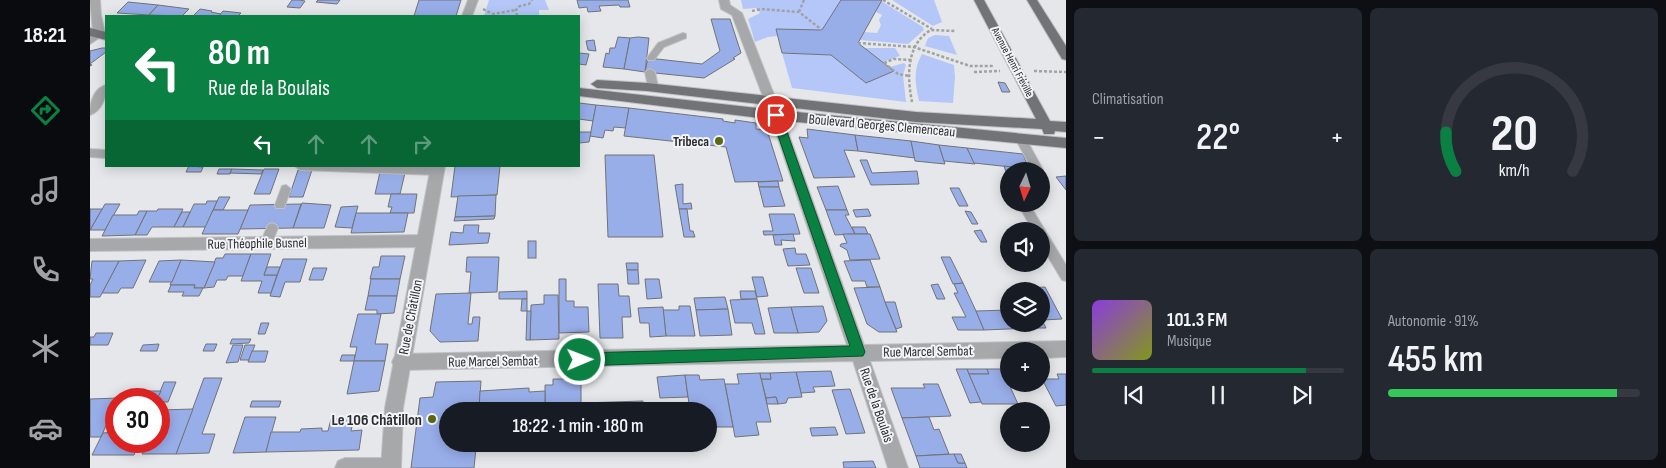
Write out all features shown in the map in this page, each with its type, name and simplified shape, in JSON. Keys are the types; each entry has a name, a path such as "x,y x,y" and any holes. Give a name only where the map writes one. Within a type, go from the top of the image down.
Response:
{"main road":[{"name":"Avenue Henri Fréville","path":"979,0 1051,134 1063,142"},
{"path":"1032,0 1066,56"},
{"name":"Boulevard Georges Clemenceau","path":"580,82 653,88 916,117 1046,124 1066,127"},
{"name":"Boulevard Georges Clemenceau","path":"580,92 776,115 1063,142"}],"street":[{"path":"95,0 97,34"},
{"path":"467,15 473,0"},
{"path":"724,0 725,7 736,13"},
{"name":"Rue de la Boulais","path":"736,13 776,115 898,468"},
{"path":"90,110 105,90"},
{"name":"Rue de Châtillon","path":"391,468 394,408 401,362 438,169"},
{"name":"Rue Théophile Busnel","path":"90,245 424,241"},
{"name":"Rue Marcel Sembat","path":"401,362 1066,349"},
{"path":"345,468 391,468"}],"lane":[{"path":"651,58 661,45 683,36"},
{"path":"650,72 653,88"},
{"path":"1020,138 1033,162"},
{"path":"90,153 105,154"},
{"path":"346,167 438,169"},
{"path":"280,204 286,189"},
{"path":"266,244 272,228"},
{"path":"1050,249 1066,276"}],"path":[{"path":"490,15 516,10 520,6 529,4 532,0"},
{"path":"799,12 804,0"},
{"path":"883,0 932,30 955,31"},
{"path":"483,8 493,14"},
{"path":"736,13 761,9 799,12 822,30"},
{"path":"516,10 517,15"},
{"path":"916,117 908,88 914,47 923,35 932,30"},
{"path":"858,43 914,47 970,66 994,66"},
{"path":"909,76 898,74 884,63 894,59 912,60"},
{"path":"974,72 1017,70 1066,72"}],"shaded area":[{"path":"489,0 545,0 549,10 539,10 539,15 484,15"},
{"path":"741,0 841,0 822,30 776,29 778,36 768,37 755,42 748,19 760,13 756,8 743,9"},
{"path":"892,0 934,0 942,22 933,26"},
{"path":"881,1 923,27 924,30 908,44 860,40 864,32 877,33 881,25 879,20 882,15 876,12"},
{"path":"935,35 949,36 957,55 925,46 928,38"},
{"path":"864,48 895,48 900,56 883,62"},
{"path":"782,53 831,55 866,83 894,71 890,67 904,63 906,65 903,75 906,102 792,88"},
{"path":"922,54 954,65 953,103 919,101 916,77 917,66"}],"building":[{"path":"292,0 305,1 300,8 287,7"},
{"path":"318,0 340,0 337,4 316,2"},
{"path":"419,0 461,0 456,15 414,15"},
{"path":"577,0 628,0 630,7 620,7 619,5 599,6 601,11 588,12 587,7 579,8"},
{"path":"841,0 882,0 858,43 894,71 866,83 831,55 782,53 776,29 822,30"},
{"path":"128,2 158,5 149,15 117,13"},
{"path":"158,5 189,9 183,15 149,15"},
{"path":"200,9 221,14 220,15 194,15"},
{"path":"223,11 241,13 239,15 220,15"},
{"path":"711,19 730,19 741,53 733,58 735,59 704,78 645,72 648,58 702,64 720,51"},
{"path":"618,37 630,38 624,69 603,67 606,53 609,54 610,48 615,48"},
{"path":"630,38 649,38 645,72 624,69"},
{"path":"594,40 596,51 588,50 586,41"},
{"path":"105,48 105,53 90,64 90,51"},
{"path":"580,53 589,54 586,65 580,64"},
{"path":"998,82 1005,83 1010,92 1002,92"},
{"path":"580,103 596,105 593,121 580,119"},
{"path":"596,105 629,108 626,128 614,127 613,131 605,130 603,138 590,136"},
{"name":"Tribeca","path":"629,108 723,119 723,121 735,123 735,120 756,123 756,129 767,130 783,181 735,182 726,147 624,136"},
{"path":"807,129 855,135 858,151 844,150 855,177 814,178 799,137 808,138"},
{"path":"580,132 591,132 589,142 580,143"},
{"path":"855,135 911,141 915,158 858,151"},
{"path":"911,141 939,145 945,164 915,161"},
{"path":"939,145 967,148 975,164 944,161"},
{"path":"967,148 1023,154 1026,162 1000,162 1000,166 974,163"},
{"name":"Tribeca","path":"605,155 654,155 663,237 608,237"},
{"path":"860,160 867,160 872,173 917,171 919,184 871,185"},
{"path":"188,167 203,167 201,172 186,172"},
{"path":"455,167 500,167 497,195 451,197"},
{"path":"219,169 232,169 230,174 217,174"},
{"path":"232,169 263,170 261,174 230,173"},
{"path":"264,169 279,169 270,194 254,194"},
{"path":"298,170 312,170 303,197 289,197"},
{"path":"380,172 405,173 400,194 375,194"},
{"path":"1066,176 1066,190 1056,177"},
{"path":"778,181 779,187 759,187 758,182"},
{"path":"683,184 683,204 691,203 692,209 679,209 675,185"},
{"path":"838,186 847,210 826,210 817,187"},
{"path":"759,187 779,187 785,206 764,207"},
{"path":"950,188 959,188 968,206 959,206"},
{"path":"391,194 417,194 414,213 390,213 392,207 388,207"},
{"path":"496,195 495,216 455,217 458,196"},
{"path":"219,197 230,197 223,210 213,210"},
{"path":"207,201 217,201 206,227 183,227 194,204 206,204"},
{"path":"302,203 331,205 324,228 293,228"},
{"path":"105,204 120,204 105,230 90,230"},
{"path":"301,204 293,228 240,229 250,205"},
{"path":"358,206 352,228 335,227 341,207"},
{"path":"90,209 102,209 90,230"},
{"path":"158,209 183,209 174,227 152,227 147,235 135,235 147,211 157,211"},
{"path":"679,209 687,209 690,231 693,231 695,237 684,237"},
{"path":"868,209 871,216 856,217 853,210"},
{"path":"213,210 248,210 238,234 202,234"},
{"path":"826,210 847,210 849,215 845,215 855,234 835,235"},
{"path":"139,211 147,211 135,235 102,236 113,215 137,215"},
{"path":"965,211 971,212 978,224 972,224"},
{"path":"182,212 190,212 183,227 174,227"},
{"path":"356,213 408,213 404,232 351,233"},
{"path":"769,214 794,214 800,234 764,235 763,231 773,231"},
{"path":"495,216 494,219 454,221 455,217"},
{"path":"464,225 479,225 478,233 490,233 488,243 449,245 451,232 463,233"},
{"path":"852,227 865,227 868,234 855,234"},
{"path":"981,230 987,242 981,242 974,231"},
{"path":"793,234 795,241 781,240 782,245 775,245 773,235"},
{"path":"843,234 870,234 880,259 850,260 847,250 840,246 847,243"},
{"path":"528,241 536,241 536,258 528,258"},
{"path":"795,248 796,254 806,254 810,265 788,266 783,249"},
{"path":"225,254 251,254 243,276 228,276 226,280 217,280 214,287 204,288 216,258 223,258"},
{"path":"251,254 271,254 264,275 277,275 271,293 258,293 262,281 241,281"},
{"path":"381,256 405,256 400,279 370,279 373,267 379,267"},
{"path":"467,257 499,257 497,292 469,293 471,272 466,272"},
{"path":"941,257 950,257 963,283 953,284"},
{"path":"283,259 307,259 300,282 285,282 280,297 270,296"},
{"path":"146,260 133,288 121,288 118,293 102,293 119,261"},
{"path":"181,260 215,262 204,288 194,288 195,285 170,285"},
{"path":"181,260 172,282 149,282 159,261"},
{"path":"870,260 880,287 867,287 865,281 852,281 844,261"},
{"path":"92,261 119,261 100,297 90,297 90,285 93,279 90,279"},
{"path":"626,263 638,263 638,270 627,270"},
{"path":"267,267 280,267 277,275 264,275"},
{"path":"313,268 327,268 323,280 309,280"},
{"path":"796,268 811,268 819,293 804,293"},
{"path":"627,270 638,270 639,284 628,284"},
{"path":"752,277 763,277 768,296 757,297"},
{"path":"371,279 400,279 397,296 368,296"},
{"path":"559,279 566,279 566,301 574,301 574,307 588,307 589,332 559,333"},
{"path":"645,279 659,279 662,298 647,299"},
{"path":"963,283 984,330 958,330 952,317 966,317 954,293 958,293 954,284"},
{"path":"598,284 618,284 619,296 629,296 631,317 622,317 623,338 600,338"},
{"path":"938,284 945,299 937,299 931,285"},
{"path":"171,285 195,285 194,288 203,288 199,296 182,296 184,292 168,292"},
{"path":"880,287 897,332 879,332 867,324 854,288"},
{"path":"527,291 527,299 499,299 499,292"},
{"path":"740,291 755,291 757,299 741,299"},
{"path":"471,293 468,324 472,324 473,317 480,317 478,341 440,342 430,331 436,294"},
{"path":"544,295 558,295 559,339 530,340 531,305 544,304"},
{"path":"368,296 397,296 394,313 377,314 377,310 365,310"},
{"path":"1050,296 1062,319 1050,320"},
{"path":"725,297 728,309 696,310 694,298"},
{"path":"522,299 527,299 527,311 521,311"},
{"path":"757,299 765,334 755,334 752,323 735,323 730,300"},
{"path":"885,302 895,302 902,327 896,329"},
{"path":"679,306 690,306 695,336 666,336 663,310 679,310"},
{"path":"823,306 827,321 819,332 798,333 791,307"},
{"path":"663,307 666,336 650,337 649,323 640,323 638,308"},
{"path":"791,307 798,333 774,333 768,308"},
{"path":"728,309 732,335 700,336 696,310"},
{"path":"1000,310 1000,329 984,330 976,311"},
{"path":"527,311 531,311 530,340 526,340"},
{"path":"358,314 381,314 375,344 388,344 385,361 354,361 357,347 350,347"},
{"path":"261,323 269,323 265,334 258,334"},
{"path":"96,333 113,333 108,345 90,345 90,337 94,337"},
{"path":"232,339 251,339 249,343 230,344"},
{"path":"159,344 157,351 140,351 143,345"},
{"path":"206,344 217,344 214,351 203,351"},
{"path":"233,345 243,345 238,362 226,363"},
{"path":"245,345 255,345 249,360 240,360"},
{"path":"252,351 268,351 265,362 248,362"},
{"path":"342,355 355,355 354,361 340,361"},
{"path":"354,361 385,361 379,391 347,394"},
{"path":"956,369 967,369 981,402 970,403"},
{"path":"967,369 987,369 989,374 969,374"},
{"path":"987,369 1000,369 1000,392 1013,392 1017,402 982,404 969,374 989,374"},
{"path":"831,371 835,386 813,387 815,392 801,393 796,372"},
{"path":"796,372 802,397 788,398 786,403 778,404 776,397 766,398 761,379 771,379 770,373"},
{"path":"760,373 771,422 756,422 759,435 735,437 725,384 739,384 737,374"},
{"path":"760,373 770,373 771,379 761,379"},
{"path":"1057,374 1066,374 1066,405 1056,406 1049,392 1050,379 1059,379"},
{"path":"685,375 688,397 660,398 657,377"},
{"path":"685,375 699,375 700,380 724,379 733,427 717,427 717,402 689,402"},
{"path":"204,378 222,378 202,434 215,434 209,453 176,454"},
{"path":"553,379 581,379 581,402 545,402 545,385 553,385"},
{"name":"Le 106 Châtillon","path":"481,381 480,402 439,402 439,452 476,452 474,468 411,468 420,398 433,397 436,382"},
{"path":"164,382 176,382 170,397 170,388 162,388"},
{"path":"923,384 938,384 951,416 902,418 891,388 925,388"},
{"path":"529,388 529,392 545,391 545,402 479,402 480,391"},
{"path":"850,389 865,433 846,434 832,390"},
{"path":"776,397 778,404 767,404 766,398"},
{"path":"105,398 105,428 101,437 90,437 90,399"},
{"path":"252,401 281,401 279,407 250,407"},
{"path":"193,409 176,454 142,454 170,453 170,410"},
{"path":"245,417 276,417 266,452 233,453"},
{"path":"929,417 934,430 939,429 949,454 916,456 902,418"},
{"path":"354,418 351,431 362,430 359,450 266,452 271,432 300,432 301,429 322,428 322,431 328,431 331,419"},
{"path":"835,427 838,435 812,436 810,428"},
{"path":"103,433 105,433 105,453 135,453 134,455 92,455"},
{"path":"954,454 958,463 965,463 967,468 920,468 916,456"},
{"path":"954,454 961,454 965,463 958,463"},
{"path":"873,461 876,468 844,468 843,462"}],"place":[{"name":"Tribeca","path":"719,141"},
{"name":"Le 106 Châtillon","path":"432,419"}],"route":[{"path":"580,360 858,352 776,115"}]}
